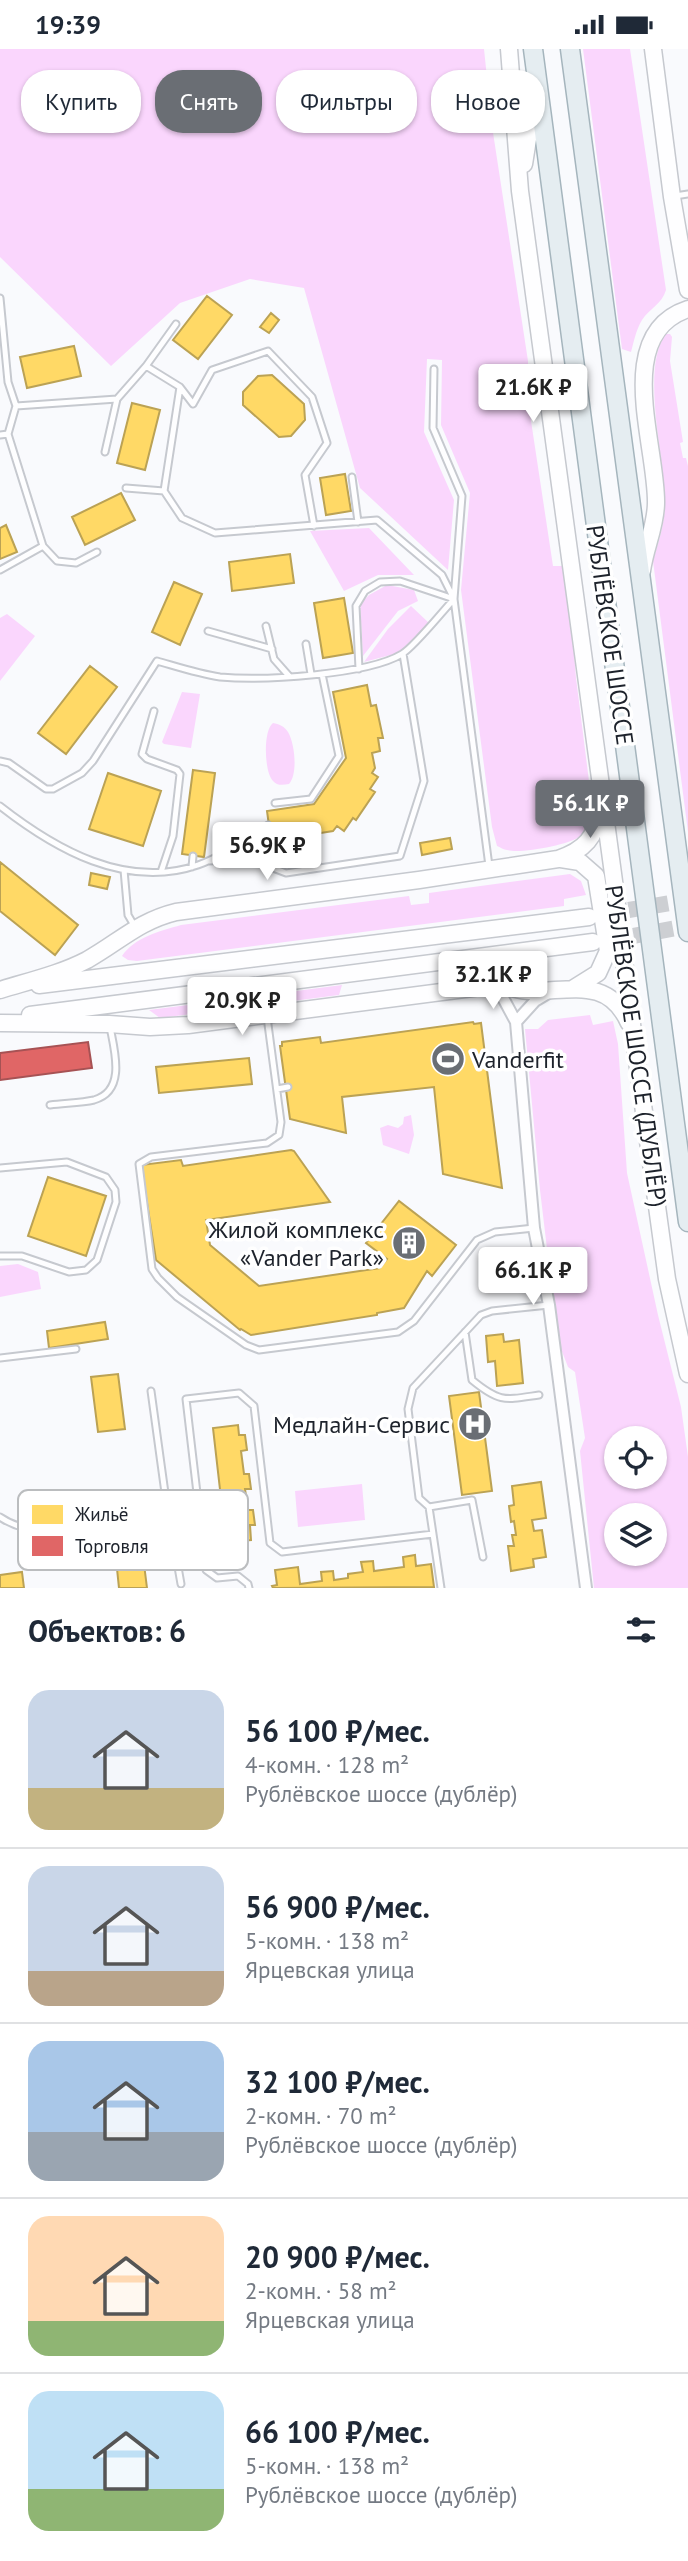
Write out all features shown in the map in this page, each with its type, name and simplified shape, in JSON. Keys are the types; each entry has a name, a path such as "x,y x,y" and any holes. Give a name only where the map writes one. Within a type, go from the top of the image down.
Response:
{"main road":[{"name":"РУБЛЁВСКОЕ ШОССЕ (ДУБЛЁР)","path":"509,49 520,191 633,1032 667,1279 688,1374"},
{"name":"РУБЛЁВСКОЕ ШОССЕ","path":"533,49 536,70"},
{"name":"РУБЛЁВСКОЕ ШОССЕ","path":"569,49 688,932"},
{"path":"656,49 680,195 688,290"},
{"path":"520,191 529,133"},
{"name":"РУБЛЁВСКОЕ ШОССЕ","path":"544,133 688,1222"},
{"path":"641,586 643,560 651,537 656,503 644,389 645,360 648,344 655,332 676,313 688,309"},
{"path":"0,990 64,970 88,959 135,927 155,917 176,912 558,859 572,854 588,842 598,821 602,793"},
{"path":"558,859 580,862 596,876 608,951 595,976 570,989"},
{"path":"0,990 589,917"},
{"path":"0,1021 593,943"},
{"path":"0,1021 150,1027 267,1016 502,986 523,991 550,992 570,989 603,992 625,1013 633,1032"}],"street":[{"path":"480,987 491,989 502,996 516,1022 534,1228 549,1305 586,1588"},
{"path":"516,1022 535,1001 550,992"}],"lane":[{"path":"0,298 8,382 16,405 8,434 43,546 57,561 76,563 97,552"},
{"path":"105,452 117,399 146,366 176,324"},
{"path":"146,366 180,387 193,404 212,370 268,351 312,397 327,443 304,475 314,527"},
{"path":"434,369 433,428 462,496 454,599 489,869"},
{"path":"180,387 163,491 182,518 215,533 376,520 442,575 454,599"},
{"path":"16,405 117,399"},
{"path":"0,435 8,434"},
{"path":"352,477 358,522"},
{"path":"126,488 163,491"},
{"path":"0,570 43,546"},
{"path":"359,669 356,606 365,591 380,582 400,581 454,599"},
{"path":"0,761 9,763 46,789 53,789 77,776 93,761 157,661 221,677 322,674 359,669 403,654 454,599"},
{"path":"265,625 274,659 289,675"},
{"path":"208,631 272,649"},
{"path":"306,644 312,674"},
{"path":"209,861 249,859 286,873 400,856 424,781 403,654"},
{"path":"275,803 311,799 339,756 322,674"},
{"path":"154,711 142,754 147,759 177,770 180,774 171,843 161,872"},
{"path":"0,806 27,827 66,850 124,870 161,872 192,867 209,861 268,825"},
{"path":"192,867 193,856"},
{"path":"124,870 128,915 135,927"},
{"path":"267,1016 281,1127 279,1135 271,1141 150,1157 142,1160 138,1168 152,1269 177,1297 246,1345 265,1350 398,1332 414,1321 477,1240 495,1231 534,1228"},
{"path":"50,1105 96,1100 112,1085 117,1066 109,1024"},
{"path":"277,1089 288,1087"},
{"path":"0,1168 67,1162 106,1177 112,1184 116,1202 97,1260 86,1270 74,1273 22,1256 0,1256"},
{"path":"441,1588 429,1507 419,1498 408,1409 413,1388 481,1315 492,1311 549,1305"},
{"path":"465,1332 472,1380 486,1392 503,1400 539,1395"},
{"path":"0,1358 76,1349"},
{"path":"151,1391 165,1490"},
{"path":"197,1490 186,1399 239,1394 254,1406 270,1543 282,1552 433,1534"},
{"path":"429,1507 472,1500 483,1557"},
{"path":"0,1517 18,1527"},
{"path":"179,1570 181,1584"},
{"path":"206,1570 217,1578 237,1576 248,1584 248,1588"}],"shaded area":[{"path":"0,49 484,49 486,70 431,70 431,133 493,133 528,361 528,401 553,566 567,566 576,678 593,813 584,832 565,843 533,850 513,851 497,846 492,827 461,590 470,493 441,425 442,360 427,359 424,432 454,500 448,570 360,488 304,288 250,279 180,303 111,366 0,257"},
{"path":"583,49 630,49 666,290 662,299 642,320 631,352 622,349"},
{"path":"666,334 672,337 670,361 683,442 680,443 688,466 688,832 653,561 663,524 665,502 654,391 655,369 658,349"},
{"path":"369,528 414,575 378,575 344,591 310,531"},
{"path":"387,585 414,590 418,601 398,611 363,656 360,604 369,595"},
{"path":"411,606 429,623 402,652 364,662 388,629"},
{"path":"7,614 35,636 0,681 0,618"},
{"path":"182,692 200,694 191,748 162,742"},
{"path":"273,723 286,730 292,744 294,773 289,784 275,783 268,769 266,742"},
{"path":"570,874 581,881 586,895 564,899 564,906 137,961 122,956 141,939 181,925 409,896 411,905 429,903 429,893"},
{"path":"342,985 339,995 160,1018 149,1010"},
{"path":"590,1015 593,1025 613,1021 618,1044 627,1173 681,1407 688,1457 688,1588 594,1588 580,1451 585,1438 575,1372 568,1367 558,1341 540,1190 525,1029 538,1029 548,1020"},
{"path":"411,1115 414,1135 409,1154 383,1145 380,1128 388,1125 398,1128 403,1124 404,1117"},
{"path":"18,1264 38,1272 41,1289 0,1297 0,1266"},
{"path":"362,1484 365,1520 298,1527 295,1491"}],"building: Жильё":[{"path":"207,296 232,315 198,359 173,340"},
{"path":"271,313 279,320 269,333 260,327"},
{"path":"74,346 81,376 27,388 20,357"},
{"path":"272,375 304,404 305,420 291,436 279,437 243,405 243,392 258,376"},
{"path":"132,403 160,410 145,470 117,463"},
{"path":"345,474 351,511 326,515 320,478"},
{"path":"121,493 135,520 85,545 72,517"},
{"path":"6,525 17,552 0,559 0,528"},
{"path":"290,554 294,583 232,591 229,562"},
{"path":"174,582 202,594 180,645 152,632"},
{"path":"344,598 353,653 323,658 314,603"},
{"path":"90,666 117,687 66,754 38,733"},
{"path":"367,685 371,706 376,705 383,738 378,738 380,751 372,753 375,768 372,773 378,777 370,789 375,792 356,820 353,818 344,831 337,826 333,831 308,835 309,839 283,843 282,839 271,840 267,811 314,804 346,758 333,692"},
{"path":"193,770 215,773 204,857 182,854"},
{"path":"108,773 161,791 143,846 89,829"},
{"path":"450,838 452,849 422,855 420,843"},
{"path":"0,862 78,925 55,955 0,911"},
{"path":"91,873 110,877 107,889 89,885"},
{"name":"Жилой комплекс «Vander Park»","path":"481,1023 502,1188 443,1174 434,1087 342,1097 346,1133 290,1119 280,1046 282,1042 320,1037 321,1043"},
{"path":"249,1058 252,1084 159,1093 156,1067"},
{"name":"Жилой комплекс «Vander Park»","path":"291,1150 330,1202 206,1220 210,1245 259,1286 380,1268 387,1259 366,1243 399,1201 456,1245 432,1276 427,1271 404,1308 377,1315 251,1335 240,1330 156,1260 141,1165 181,1160 183,1166"},
{"path":"48,1177 106,1196 86,1256 28,1236"},
{"path":"105,1322 108,1339 49,1348 47,1331"},
{"path":"503,1334 504,1342 519,1340 523,1383 497,1386 495,1361 488,1362 486,1336"},
{"path":"118,1374 125,1429 98,1432 91,1377"},
{"path":"479,1392 492,1491 462,1495 449,1396"},
{"path":"238,1425 239,1435 245,1435 247,1450 241,1451 244,1474 249,1474 251,1489 220,1490 213,1428"},
{"path":"541,1482 546,1518 532,1520 534,1531 542,1530 546,1557 533,1559 534,1567 511,1571 508,1546 514,1546 512,1535 516,1535 509,1506 514,1505 512,1486"},
{"path":"248,1510 253,1510 255,1525 250,1525 251,1540 248,1540"},
{"path":"415,1555 416,1566 431,1564 434,1587 272,1586 277,1585 275,1570 298,1567 300,1584 322,1581 321,1572 333,1571 334,1580 348,1578 348,1574 363,1572 361,1562 373,1561 374,1571 404,1567 403,1557"},
{"path":"117,1570 145,1570 147,1588 119,1588"},
{"path":"22,1572 24,1588 0,1588 0,1575"}],"building: Торговля":[{"path":"88,1042 92,1068 0,1080 0,1053"}],"tunnel":[{"path":"605,914 688,900"},
{"path":"610,940 688,926"}],"place":[{"name":"Vanderfit","path":"448,1059"},
{"name":"Жилой комплекс «Vander Park»","path":"409,1243"},
{"name":"Медлайн-Сервис","path":"475,1424"}]}
